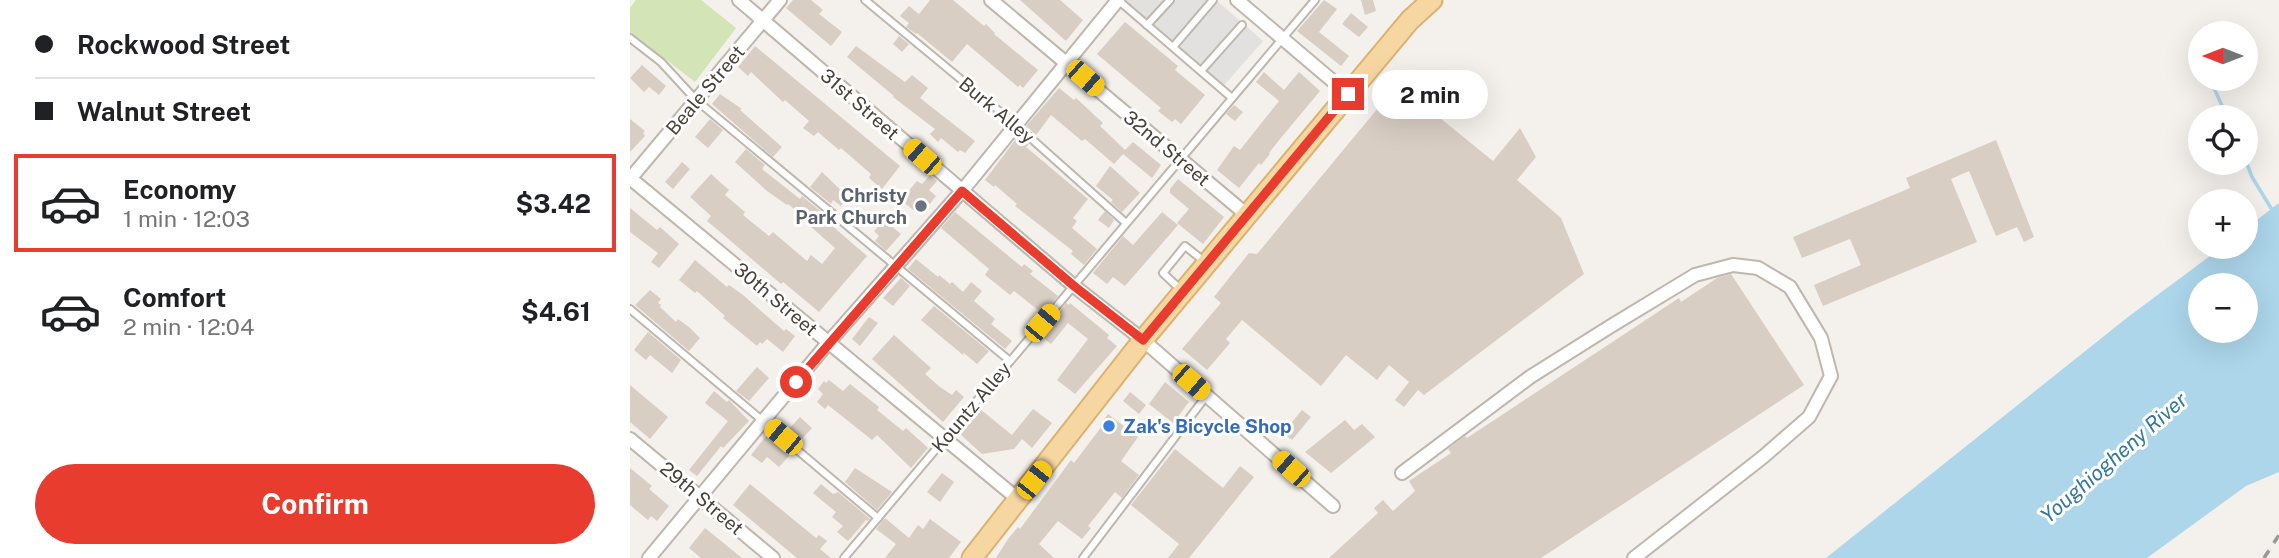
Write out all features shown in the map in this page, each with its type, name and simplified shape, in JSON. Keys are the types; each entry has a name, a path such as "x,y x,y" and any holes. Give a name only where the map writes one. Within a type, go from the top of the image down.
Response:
{"main road":[{"path":"972,558 1143,340 1410,20 1432,0"}],"street":[{"name":"31st Street","path":"739,0 1074,286 1143,340 1333,506"},
{"name":"Beale Street","path":"630,179 780,0"},
{"name":"32nd Street","path":"991,0 1247,215"},
{"path":"649,558 828,343 962,191 1118,0"},
{"path":"1237,0 1284,37 1348,94"},
{"name":"30th Street","path":"630,179 1018,500"},
{"path":"1402,473 1530,377 1695,275 1733,265 1758,268 1790,287 1821,338 1831,376 1809,417 1763,457 1634,558"},
{"name":"29th Street","path":"630,439 773,558"}],"lane":[{"name":"Burk Alley","path":"865,0 1016,125 1126,223"},
{"path":"1118,0 1232,98"},
{"path":"1147,25 1170,0"},
{"path":"1173,47 1213,0"},
{"name":"Kountz Alley","path":"844,558 1315,0"},
{"path":"1200,71 1242,25"},
{"path":"630,38 661,62 696,100 1010,361"},
{"path":"1183,292 1163,273 1185,246 1207,264"},
{"path":"630,309 878,518"},
{"path":"1083,558 1207,395"}],"green space":[{"path":"636,0 701,0 736,28 695,82 630,32 630,8"}],"shaded area":[{"path":"1121,0 1216,0 1263,41 1219,91 1119,3"}],"water":[{"name":"Youghiogheny River","path":"2279,203 2279,472 2246,486 2147,558 1826,558 2128,317 2206,259 2258,259 2258,219"}],"building":[{"path":"793,0 811,0 823,10 819,14 842,32 831,46 786,8"},
{"path":"930,0 953,0 984,26 986,24 994,34 1038,70 1023,88 1020,85 1018,87 967,44 952,62 906,27 909,23 900,16 909,6 919,14"},
{"path":"1020,0 1060,0 1083,20 1066,41"},
{"path":"1324,0 1337,9 1319,32 1349,56 1341,66 1297,31"},
{"path":"1361,0 1373,0 1376,11 1365,15"},
{"path":"1351,13 1368,27 1359,37 1342,24"},
{"path":"1125,22 1178,66 1175,70 1205,95 1181,124 1175,119 1172,122 1158,111 1161,108 1097,54"},
{"path":"899,36 909,44 902,52 893,44"},
{"path":"755,46 900,166 882,189 869,178 871,174 841,148 839,150 818,132 814,136 803,128 809,121 785,100 783,102 751,72 748,76 738,67"},
{"path":"856,46 905,82 912,75 928,88 920,98 975,141 965,153 960,150 958,152 941,138 938,142 930,134 935,129 847,57"},
{"path":"642,65 666,86 659,95 649,87 644,92 630,78"},
{"path":"1264,72 1284,90 1299,72 1320,91 1261,165 1259,163 1239,188 1217,170 1234,146 1240,150 1279,101 1256,82"},
{"path":"1398,84 1493,161 1520,128 1536,157 1517,180 1561,218 1584,274 1424,395 1418,390 1404,407 1395,400 1409,382 1389,365 1377,380 1346,355 1321,386 1242,320 1226,339 1230,343 1207,370 1182,349 1221,303 1214,297 1249,253 1257,254"},
{"path":"1059,88 1074,100 1076,98 1103,123 1100,126 1125,150 1133,142 1161,165 1152,178 1123,154 1114,164 1051,115 1036,135 1026,126"},
{"path":"720,94 742,109 740,110 782,147 773,157 712,104"},
{"path":"1234,105 1243,112 1235,121 1226,114"},
{"path":"630,119 645,131 645,136 630,152"},
{"path":"710,119 723,130 708,148 695,137"},
{"path":"1019,135 1029,144 1026,147 1088,199 1073,218 1077,221 1072,228 1097,249 1084,265 1071,254 1073,251 1015,206 1017,204 995,185 994,187 985,180"},
{"path":"1996,140 2034,237 2024,242 2017,227 1996,236 1969,171 1951,179 1977,242 1823,306 1814,285 1861,265 1850,239 1802,258 1793,237 1910,188 1906,178"},
{"path":"746,149 765,165 762,169 824,214 822,217 867,256 819,312 783,282 781,284 707,221 711,216 690,197 711,174 729,190 725,195 745,212 743,215 769,236 773,232 807,261 811,255 822,264 835,248 802,219 804,217 767,191 735,162"},
{"path":"682,162 690,169 673,189 665,182"},
{"path":"1110,166 1140,193 1122,212 1111,202 1113,200 1096,186"},
{"path":"822,172 848,197 841,206 833,200 831,204 810,187"},
{"path":"930,175 937,181 929,190 936,196 930,204 927,201 917,213 901,200 917,181 922,184"},
{"path":"1178,179 1224,217 1203,244 1177,223 1189,209 1170,193"},
{"path":"630,208 657,230 660,227 679,244 659,268 651,262 658,253 630,232"},
{"path":"1105,211 1114,220 1109,228 1098,220"},
{"path":"955,212 1022,267 1024,264 1033,271 1030,274 1058,296 1043,314 1014,291 1010,295 985,275 989,269 941,228"},
{"path":"1162,212 1178,225 1125,286 1113,277 1107,284 1093,273 1123,236 1133,245"},
{"path":"884,220 901,234 886,251 875,241 879,236 874,231"},
{"path":"916,259 963,292 971,282 982,291 974,301 995,319 991,324 1012,341 1005,349 908,269"},
{"path":"695,260 727,287 729,285 743,295 784,331 786,329 795,336 783,352 767,339 757,346 723,318 725,316 697,291 695,293 679,280"},
{"path":"1731,274 1804,385 1541,558 1329,558 1378,513 1374,508 1383,500 1393,511 1415,491 1409,481 1451,453 1448,449 1465,436 1467,438 1679,298 1681,302 1717,278"},
{"path":"901,278 910,286 893,306 883,298"},
{"path":"650,290 661,299 658,303 660,307 700,338 689,351 635,305"},
{"path":"1066,303 1070,303 1109,335 1107,338 1117,346 1075,394 1057,380 1088,339 1068,323 1051,344 1042,337"},
{"path":"934,306 989,351 977,364 921,320"},
{"path":"869,317 878,323 860,346 852,339"},
{"path":"648,332 681,360 672,373 650,355 646,360 634,350"},
{"path":"894,335 931,368 925,374 952,395 956,390 964,397 943,422 872,359"},
{"path":"757,367 769,378 749,401 736,391"},
{"path":"829,380 843,391 850,384 879,407 877,410 903,431 906,428 928,448 911,468 877,435 872,440 828,405 825,409 817,402 823,394 818,389 824,381 826,383"},
{"path":"1165,382 1189,402 1173,423 1149,404"},
{"path":"630,385 668,417 650,439 630,422"},
{"path":"714,391 727,402 729,400 749,421 723,448 721,446 697,476 689,470 728,421 705,403"},
{"path":"1130,392 1146,405 1139,414 1123,401"},
{"path":"980,409 1012,435 1033,409 1052,423 1032,448 1022,439 1014,449 982,454 960,434"},
{"path":"1302,410 1311,417 1292,440 1283,433"},
{"path":"1108,414 1138,437 1121,461 1139,475 1122,498 1115,492 1088,526 1091,528 1082,539 1058,521 1039,544 1054,558 996,558 1071,460 1074,463"},
{"path":"800,417 812,428 800,441 788,430"},
{"path":"1345,420 1354,430 1362,424 1375,437 1331,473 1305,452"},
{"path":"766,436 789,456 779,467 767,457 762,463 751,455"},
{"path":"1175,449 1223,488 1240,466 1254,477 1189,558 1168,558 1179,544 1131,505"},
{"path":"630,468 652,486 649,489 669,506 657,521 651,516 648,520 630,505"},
{"path":"855,468 892,492 877,510 845,482"},
{"path":"942,473 954,482 940,502 927,492"},
{"path":"750,484 816,538 819,535 827,541 820,549 831,558 797,558 733,505"},
{"path":"821,484 833,494 838,492 870,519 866,520 848,541 837,532 843,526 832,517 836,512 813,493"},
{"path":"885,518 909,538 918,525 923,529 930,519 961,542 949,558 885,558 896,544 876,529"},
{"path":"705,528 742,558 701,558 689,548"}],"waterway":[{"path":"2215,91 2222,105"},
{"path":"2251,175 2274,213"}],"railway":[{"path":"2264,558 2279,535"}],"place":[{"name":"Christy Park Church","path":"921,206"},
{"name":"Zak's Bicycle Shop","path":"1109,426"}],"route":[{"path":"796,382 962,191 1074,286 1143,340 1348,94"}]}
